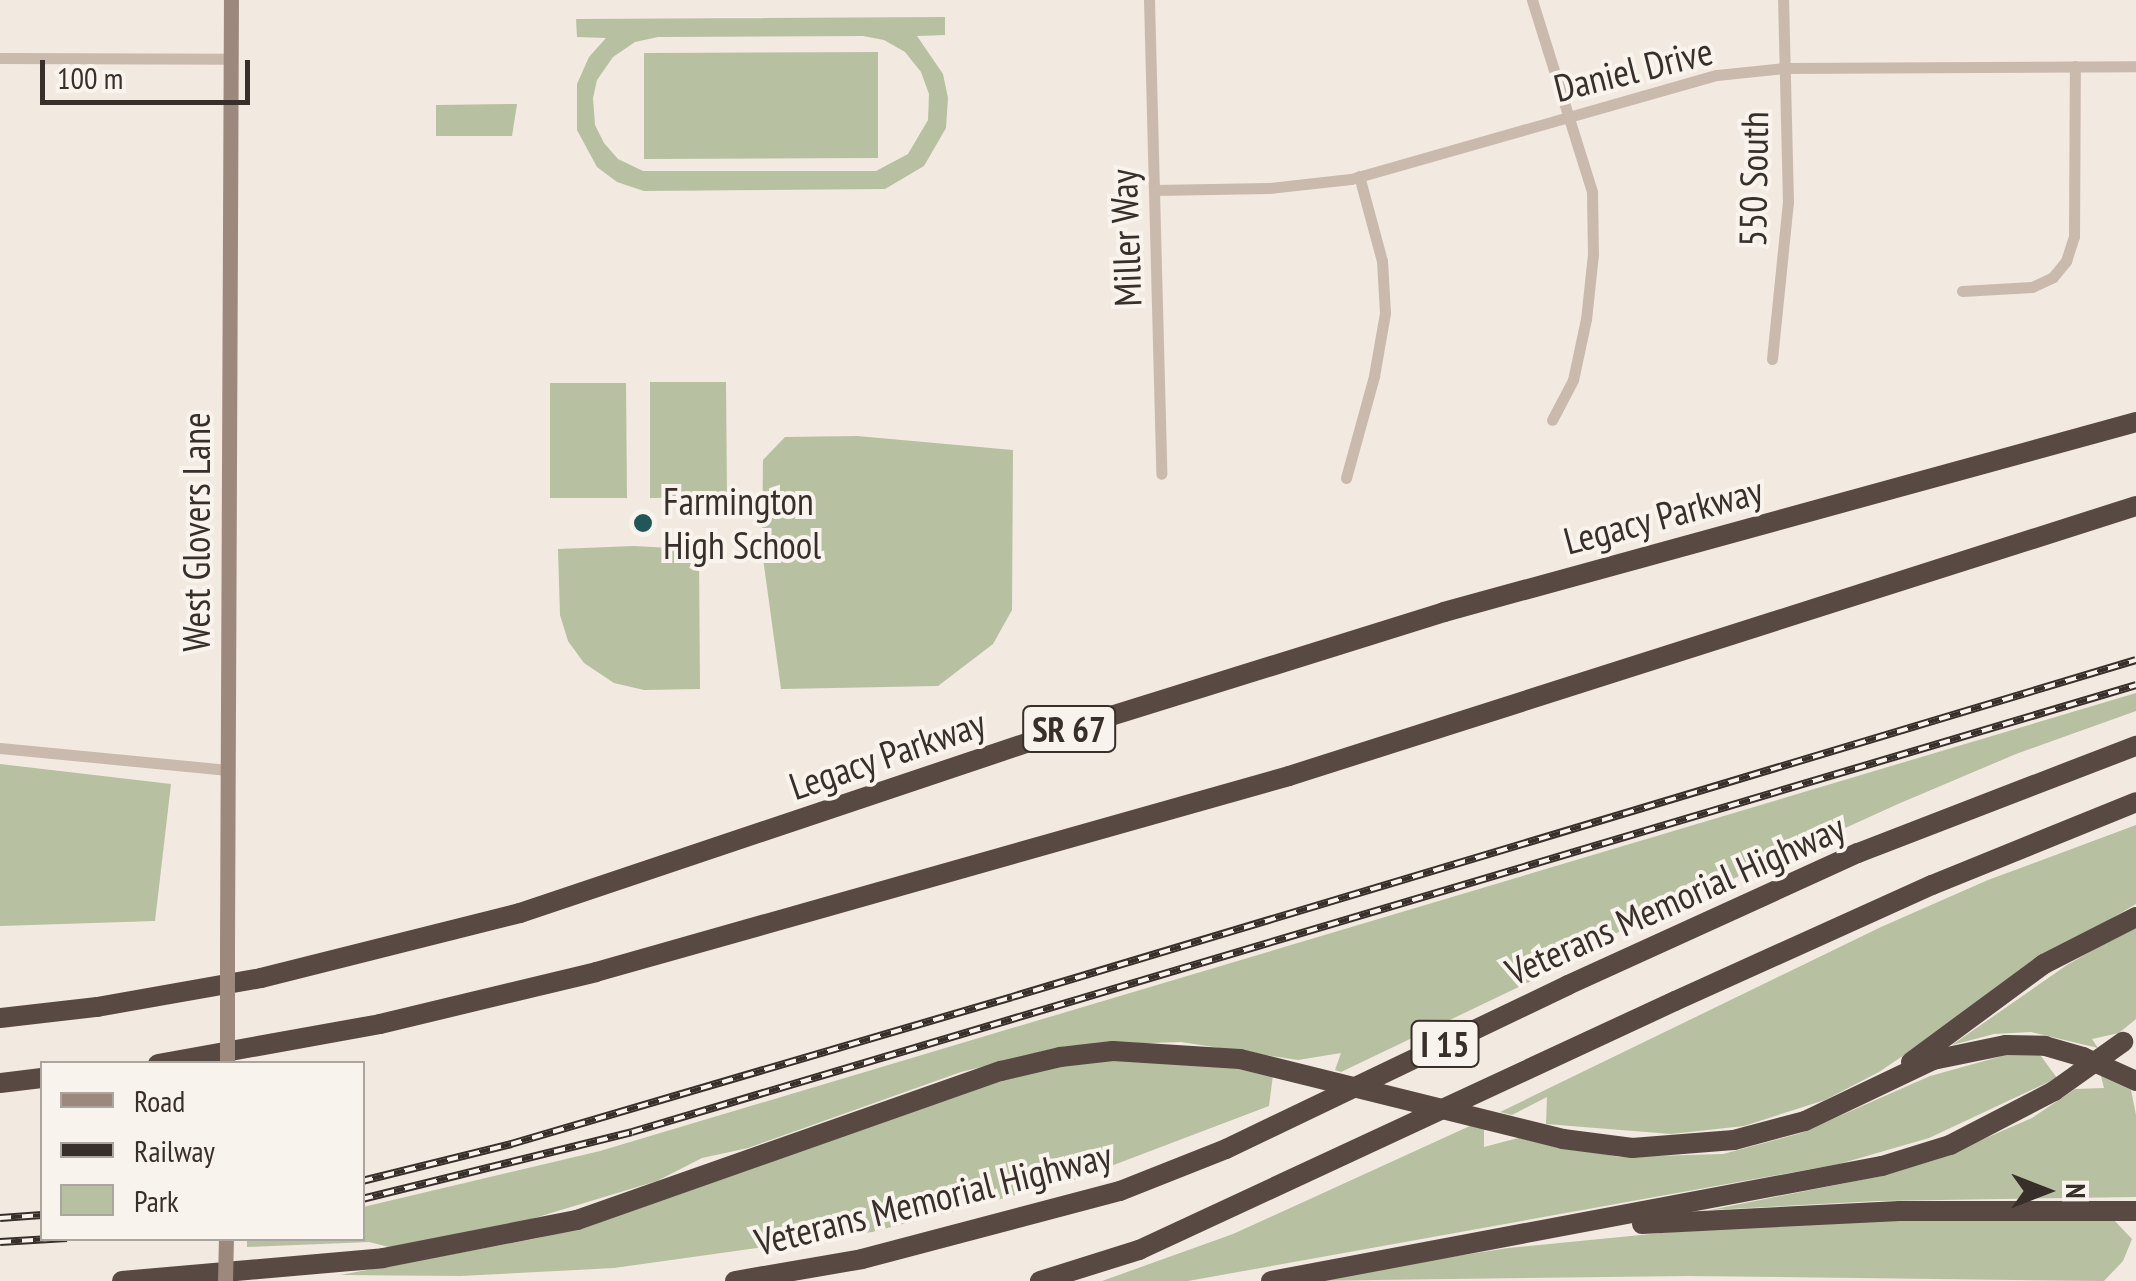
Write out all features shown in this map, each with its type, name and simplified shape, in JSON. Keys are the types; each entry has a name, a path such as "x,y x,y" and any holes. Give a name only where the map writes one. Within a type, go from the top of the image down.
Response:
{"highway":[{"name":"Legacy Parkway","path":"0,1018 96,1007 261,978 520,913 1053,734 1444,612 2136,422"},
{"path":"179,1061 438,1012 709,940 1308,770 2136,506"},
{"name":"Veterans Memorial Highway","path":"734,1281 862,1259 1120,1192 1226,1149 1568,985 1858,853 2136,746"},
{"name":"I 15","path":"1040,1281 1157,1242 1675,1000 1932,886 2136,802"},
{"path":"1883,1082 2044,964 2136,917"},
{"path":"1271,1281 1882,1166 1950,1145 2054,1090 2130,1037"},
{"path":"122,1281 384,1258 577,1220 1001,1070 1113,1051 1240,1058 1563,1139 1632,1148 1734,1140 1805,1121 1932,1060 2006,1045 2045,1046 2083,1057 2136,1081"},
{"path":"0,1083 40,1078"},
{"path":"1555,1228 1900,1211 2136,1211"}],"street":[{"name":"West Glovers Lane","path":"226,1061 231,0"},
{"name":"Miller Way","path":"1149,0 1161,474"},
{"path":"1532,0 1592,192 1593,254 1586,320 1573,380 1552,420"},
{"name":"550 South","path":"1772,359 1788,202 1783,0"},
{"path":"0,58 230,58"},
{"path":"1962,292 2032,287 2053,277 2066,261 2074,236 2075,66"},
{"name":"Daniel Drive","path":"1154,190 1316,184 1359,176 1717,75 1784,68 2136,66"},
{"path":"1346,478 1374,376 1385,313 1382,260 1359,176"},
{"path":"0,748 228,770"},
{"path":"226,1241 226,1281"}],"green space":[{"path":"945,17 945,35 917,36 943,74 948,98 946,128 924,166 885,189 644,191 617,182 597,167 577,130 577,84 589,57 606,38 577,37 576,19","holes":["863,36 884,40 905,52 921,72 929,94 928,120 908,154 876,171 643,171 618,159 595,125 593,98 597,80 613,57 635,42 658,37"]},
{"path":"878,52 878,158 644,159 644,53"},
{"path":"517,104 512,136 436,136 436,105"},
{"path":"650,382 726,382 727,497 650,498"},
{"path":"550,383 626,383 627,498 550,498"},
{"path":"857,436 1013,450 1012,610 993,644 938,686 781,689 762,551 763,460 785,437"},
{"path":"558,549 689,549 699,559 700,689 644,690 614,683 584,663 568,641 560,615"},
{"path":"2136,693 2136,711 2016,754 1898,804 1627,927 1548,973 1341,1072 1335,1070 1341,1053 1298,1060 1181,1042 1066,1046 961,1072 748,1148 702,1158 657,1181 518,1223 389,1247 369,1242 247,1247 247,1241 365,1241 365,1207 600,1151"},
{"path":"0,764 171,784 155,921 0,926"},
{"path":"2136,825 2136,904 2073,941 1879,1072 1825,1100 1744,1126 1671,1134 1546,1124 1547,1097 1512,1115 1500,1112 1881,927 1988,880"},
{"path":"2136,925 2136,1019 2119,1033 2092,1039 2098,1048 2031,1032 1994,1034 1952,1045 2067,965"},
{"path":"2017,1052 2038,1052 2057,1078 1929,1138 1839,1164 1188,1281 1102,1281 1233,1234 1472,1125 1484,1128 1484,1147 1522,1137 1619,1157 1723,1154 1801,1133 1930,1076"},
{"path":"1108,1060 1237,1067 1273,1075 1269,1106 1074,1180 872,1232 614,1268 460,1276 340,1275 539,1238 622,1214 975,1085 1057,1066"},
{"path":"2101,1076 2131,1090 2136,1115 2136,1197 1878,1201 1710,1210 1881,1176 1935,1160 2032,1118 2075,1089 2104,1088"},
{"path":"2111,1217 2132,1239 2123,1261 2104,1281 1688,1276 1299,1281 1508,1248 1712,1228 1825,1221"}],"railway":[{"path":"365,1180 511,1144 1012,997 2136,660"},
{"path":"365,1198 632,1132 2136,685"},
{"path":"0,1218 40,1215"},
{"path":"0,1242 40,1240"}],"place":[{"name":"Farmington High School","path":"643,523"}]}
